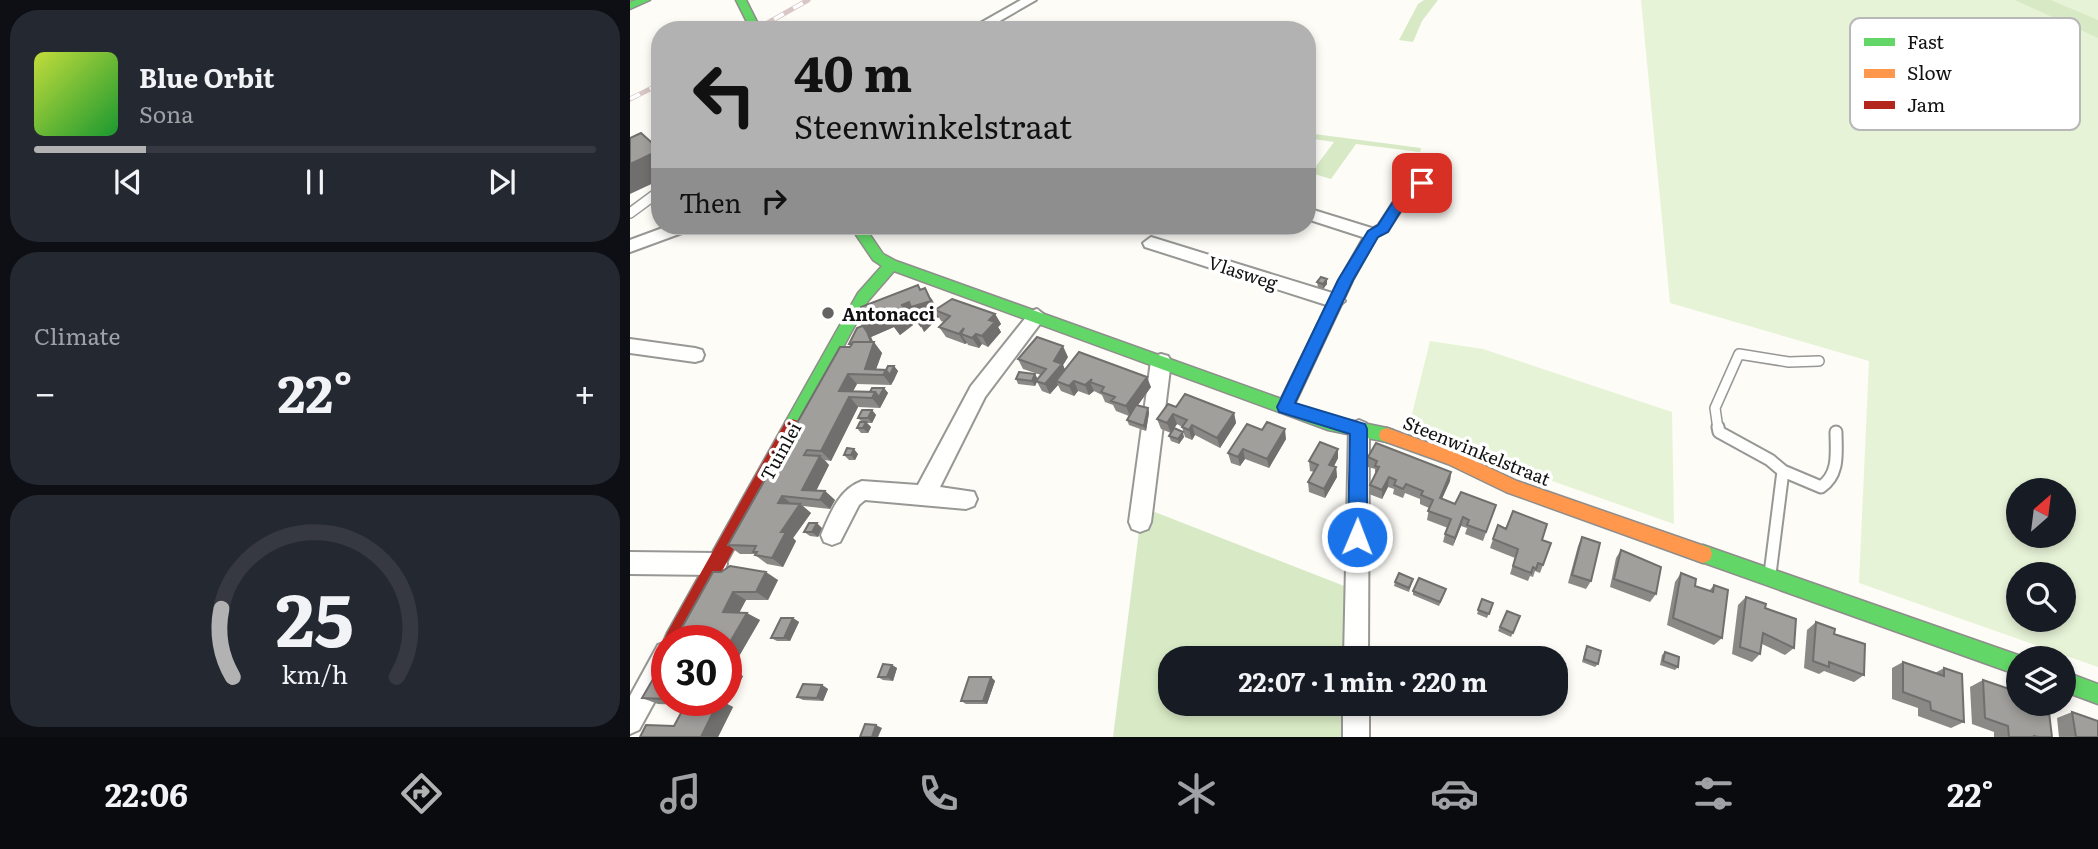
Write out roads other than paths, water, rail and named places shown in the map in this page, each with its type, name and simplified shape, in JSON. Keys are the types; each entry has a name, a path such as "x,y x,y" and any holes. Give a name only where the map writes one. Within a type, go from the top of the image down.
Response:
{"street":[{"path":"630,6 645,0"},
{"path":"741,0 752,21"},
{"path":"991,21 1030,0"},
{"path":"1285,407 1336,301 1373,234 1383,228 1409,188 1422,183"},
{"path":"1316,216 1373,234"},
{"path":"631,242 654,235"},
{"name":"Steenwinkelstraat","path":"863,235 878,257 891,265 1285,407 1395,437 1454,459 1512,487 2006,661"},
{"name":"Vlasweg","path":"1150,243 1336,301"},
{"name":"Tuinlei","path":"682,625 863,297 891,265"},
{"path":"925,494 978,392 1037,316"},
{"path":"630,346 695,355"},
{"path":"1140,522 1160,361"},
{"path":"1356,646 1359,429"},
{"path":"832,535 851,498 862,490 966,499"},
{"path":"630,563 716,564"},
{"path":"630,721 651,683"},
{"path":"2076,686 2098,694"},
{"path":"1356,716 1356,737"}],"lane":[{"path":"630,213 651,198"},
{"path":"1819,360 1789,362 1739,354 1715,408 1715,423 1719,432 1770,460 1783,471 1821,486 1825,485 1835,471 1836,432"},
{"path":"1770,578 1783,471"}],"railway":[{"path":"771,21 808,0"},
{"path":"630,99 651,88"}],"place":[{"name":"Antonacci","path":"828,313"}]}
